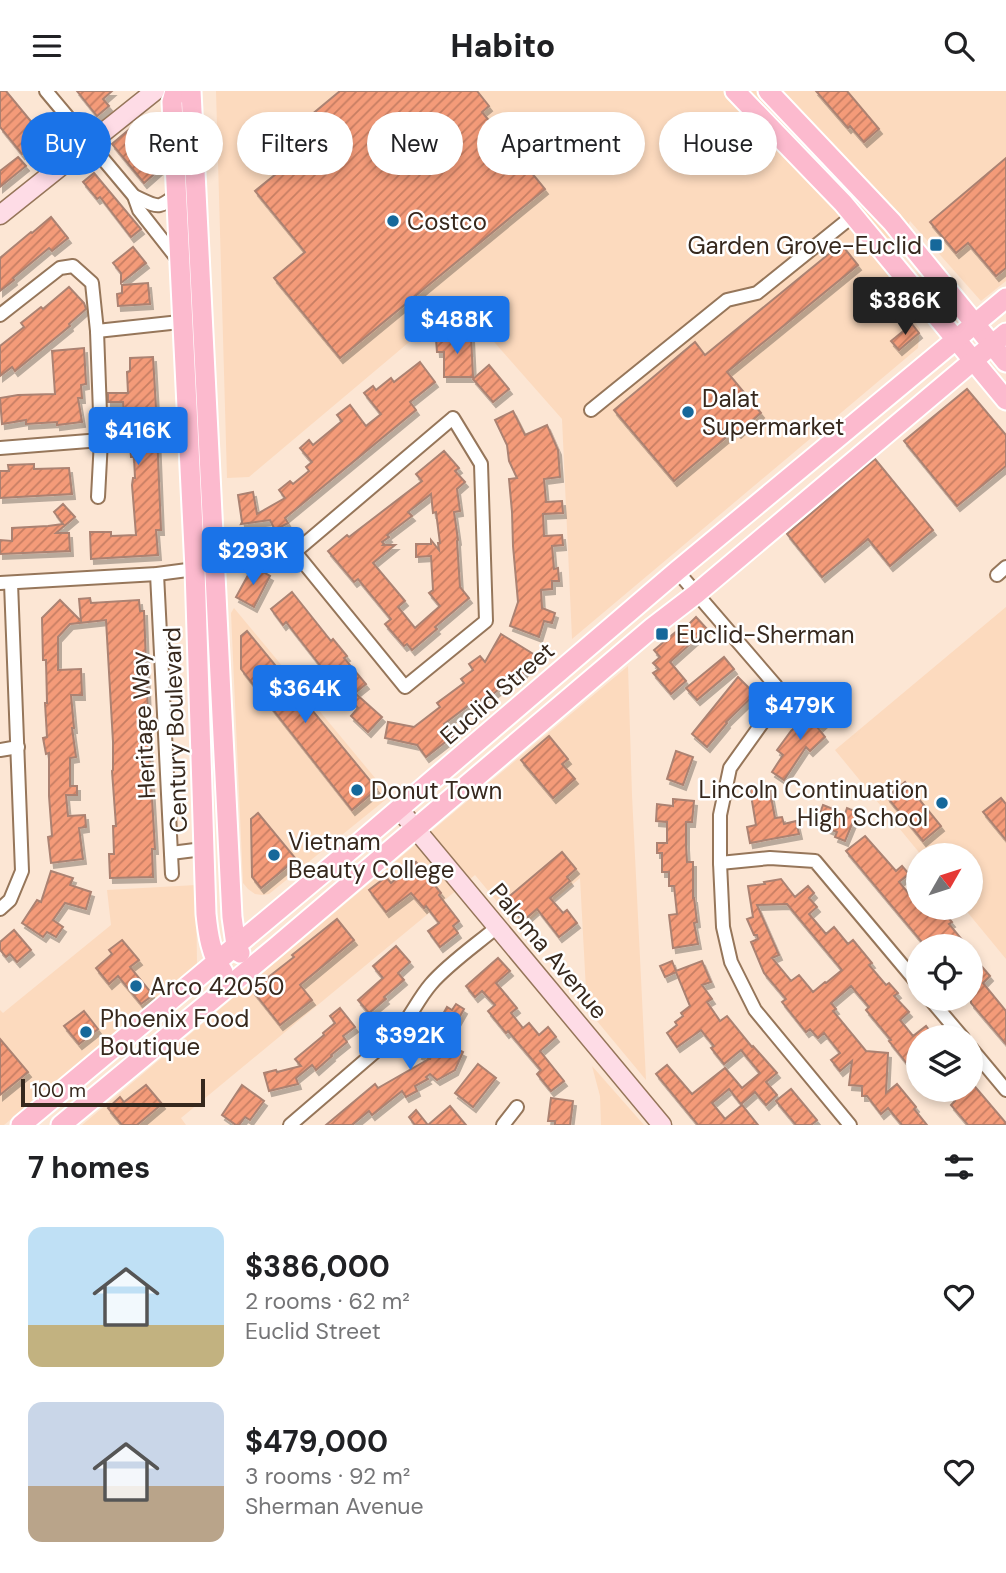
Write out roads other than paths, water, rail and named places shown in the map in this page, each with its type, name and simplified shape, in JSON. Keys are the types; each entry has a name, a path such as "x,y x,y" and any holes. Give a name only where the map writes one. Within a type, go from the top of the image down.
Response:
{"main road":[{"name":"Century Boulevard","path":"175,91 172,102 195,569 206,923 216,962 231,984"},
{"name":"Century Boulevard","path":"191,91 232,918 236,945 249,970"},
{"path":"735,91 854,215 1006,400"},
{"path":"768,91 892,222 975,323 999,339 1006,362"},
{"name":"Euclid Street","path":"21,1125 399,809 677,571 1006,298"},
{"name":"Euclid Street","path":"61,1125 999,339"},
{"path":"199,685 221,691"}],"street":[{"path":"46,91 64,112"},
{"path":"111,126 155,91"},
{"path":"111,168 134,196 139,210 180,262"},
{"path":"0,215 50,175"},
{"path":"134,196 158,206 196,181"},
{"path":"591,410 726,300 757,293 854,215"},
{"path":"0,315 60,268 73,267 93,283 101,440 98,497"},
{"path":"97,331 203,320"},
{"path":"0,909 10,900 22,871 18,747 6,583 157,574 195,569 215,563 229,554 284,549 295,552 405,687 486,621 481,464 453,418 295,552"},
{"path":"0,448 101,440"},
{"path":"677,571 776,687 775,705 730,768 720,815 723,927 731,962 755,1010 848,1124"},
{"name":"Heritage Way","path":"157,574 172,874"},
{"path":"0,750 18,747"},
{"name":"Paloma Avenue","path":"399,809 662,1125"},
{"path":"171,853 203,849"},
{"path":"720,863 771,858 815,861 906,970"},
{"path":"290,1125 397,1033 437,977 498,927"},
{"path":"940,1011 952,1025"},
{"path":"983,1062 1006,1090"},
{"path":"503,1125 517,1107"}],"place":[{"name":"Costco","path":"393,221"},
{"name":"Garden Grove-Euclid","path":"936,245"},
{"name":"Dalat Supermarket","path":"688,412"},
{"name":"Euclid-Sherman","path":"662,634"},
{"name":"Donut Town","path":"357,790"},
{"name":"Lincoln Continuation High School","path":"942,803"},
{"name":"Vietnam Beauty College","path":"274,855"},
{"name":"Arco 42050","path":"136,986"},
{"name":"Phoenix Food Boutique","path":"86,1032"}]}
